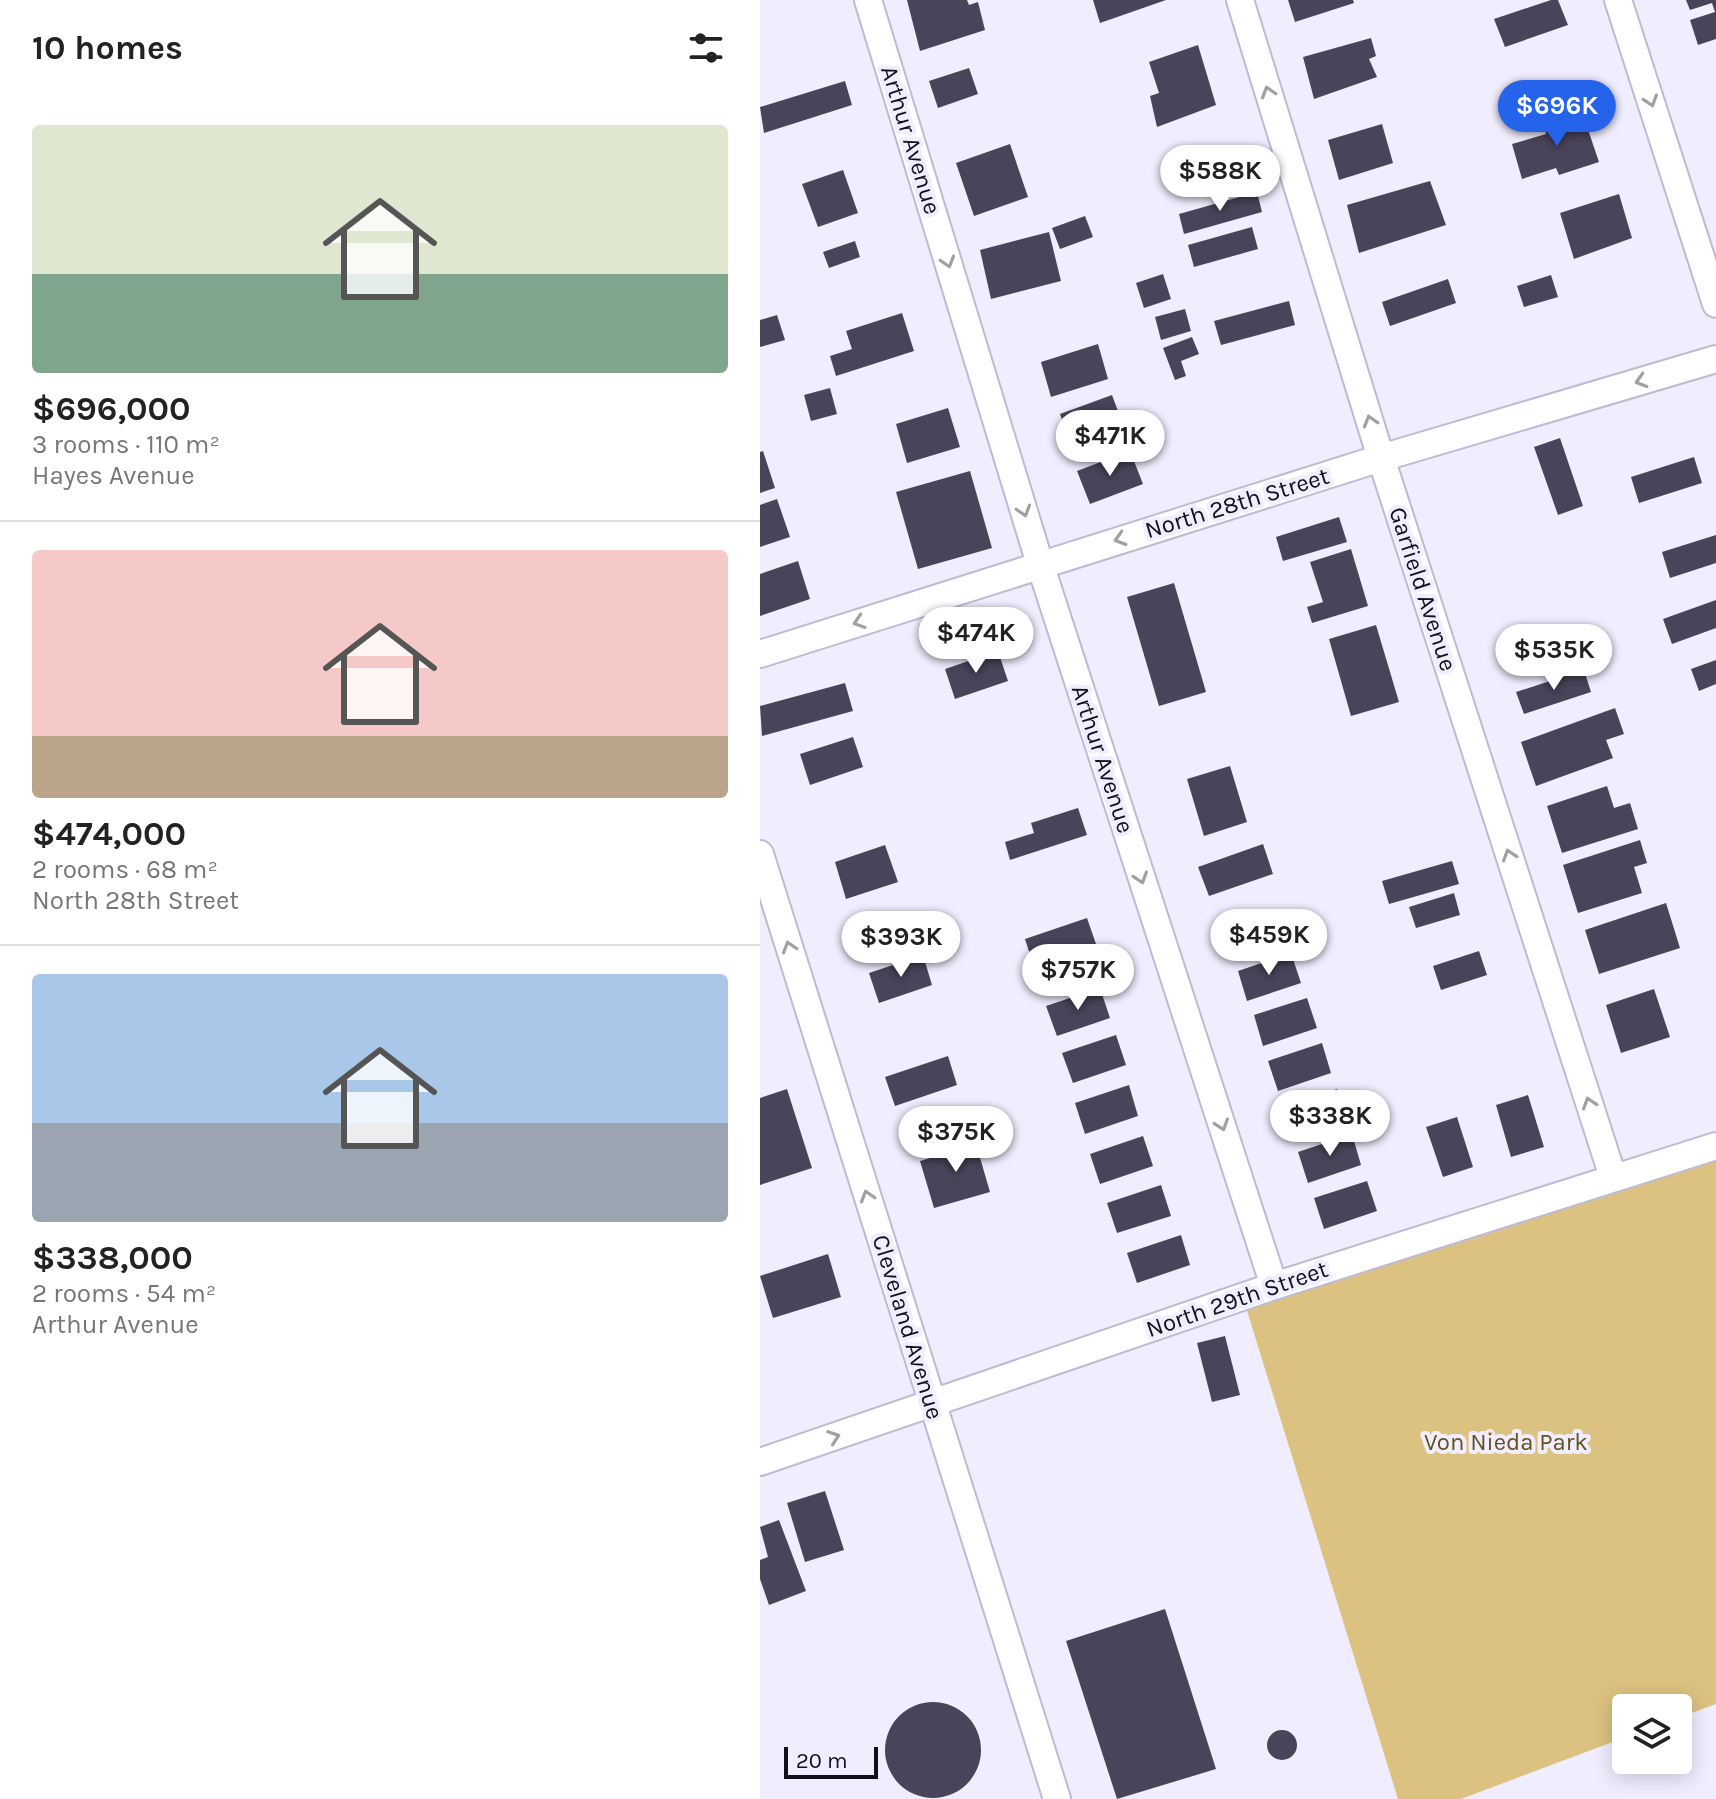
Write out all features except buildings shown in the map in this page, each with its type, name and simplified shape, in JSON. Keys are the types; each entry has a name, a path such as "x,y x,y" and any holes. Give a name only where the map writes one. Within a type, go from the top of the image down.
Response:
{"street":[{"name":"Arthur Avenue","path":"868,0 1040,564 1274,1286"},
{"name":"Garfield Avenue","path":"1240,0 1381,458 1613,1177"},
{"path":"1618,0 1716,304"},
{"name":"North 28th Street","path":"760,654 1381,458 1716,359"},
{"name":"Cleveland Avenue","path":"760,854 1057,1799"},
{"name":"North 29th Street","path":"760,1462 1274,1286 1716,1146"}],"green space":[{"name":"Von Nieda Park","path":"1716,1158 1716,1704 1692,1713 1692,1694 1612,1694 1612,1742 1461,1799 1398,1799 1244,1301"}]}
